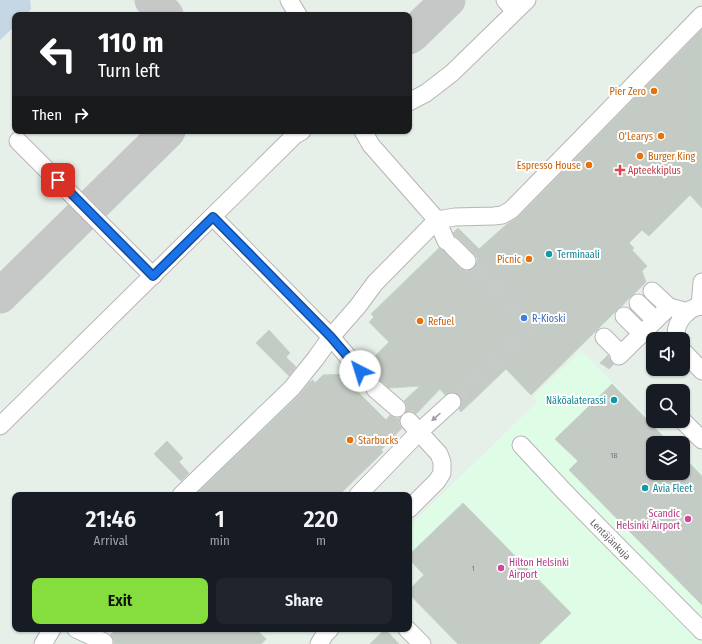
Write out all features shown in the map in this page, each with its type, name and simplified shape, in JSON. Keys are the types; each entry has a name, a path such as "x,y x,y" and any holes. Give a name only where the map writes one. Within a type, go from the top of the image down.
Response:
{"street":[{"path":"289,0 296,12"},
{"path":"412,100 426,93 452,73 516,4"},
{"path":"184,492 292,388 375,283 438,220 455,217 502,215 511,210 702,16"},
{"path":"0,426 298,134"},
{"path":"365,134 371,145 438,220 449,244 467,261"},
{"path":"18,141 153,276"},
{"path":"213,217 331,337 360,371"},
{"path":"676,332 676,328 682,317 696,308 702,282"},
{"path":"642,333 696,308"},
{"path":"628,313 642,333"},
{"path":"628,313 642,333"},
{"path":"628,313 642,333"},
{"path":"690,358 702,371"},
{"path":"375,389 397,408"},
{"path":"360,492 414,427 452,402"},
{"path":"412,506 437,481 442,473 442,462 439,454 414,427"},
{"path":"690,428 702,440"},
{"name":"Lentäjänkuja","path":"521,445 588,516 702,631"},
{"path":"43,644 50,632"},
{"path":"82,632 104,642"},
{"path":"319,644 327,632"},
{"path":"410,632 422,644"}],"shaded area":[{"path":"0,0 30,0 31,9 28,12 12,12 12,29 0,40"},
{"path":"581,350 646,416 646,428 657,428 665,436 646,436 646,480 690,480 690,461 702,473 702,644 458,644 412,597 412,587 424,575 412,562 412,523 537,402 533,397"}],"building":[{"name":"Terminaali","path":"702,29 702,208 690,195 649,236 642,230 629,243 634,248 632,250 647,266 642,271 646,282 531,395 506,369 461,412 459,409 462,400 459,395 450,392 445,395 440,389 416,414 412,411 406,412 407,405 404,401 420,386 389,388 381,381 372,379 367,383 365,389 356,390 386,420 390,415 395,418 400,418 399,423 402,428 381,450 383,452 342,492 198,492 299,395 310,382 313,380 315,383 323,375 349,374 357,381 362,381 367,378 370,374 370,370 367,364 389,342 369,322 374,317 371,314 439,248 465,271 470,271 477,264 477,258 474,254 453,233 458,228 479,249 507,224 518,217"},
{"path":"269,330 290,353 286,357 296,367 289,376 256,343"},
{"path":"608,355 614,364 609,369 600,363"},
{"name":"Avia Fleet","path":"612,384 646,419 646,428 655,428 663,436 646,436 646,480 690,480 690,463 702,476 702,605 569,470 578,461 555,439"},
{"path":"167,441 183,458 179,462 189,473 181,481 154,454"},
{"name":"Hilton Helsinki Airport","path":"463,503 571,613 539,644 458,644 412,597 412,587 424,575 412,562 412,552"},
{"path":"113,632 259,632 266,639 261,644 114,644 114,641 110,635"},
{"path":"382,632 388,632 399,644 370,644"}],"taxiway":[{"path":"152,0 163,12"},
{"path":"412,35 448,0"},
{"path":"0,296 165,134"}],"tunnel":[{"path":"452,402 530,326 467,261"},
{"path":"360,371 375,389"}],"place":[{"name":"Pier Zero","path":"654,91"},
{"name":"O'Learys","path":"661,136"},
{"name":"Burger King","path":"640,156"},
{"name":"Espresso House","path":"589,165"},
{"name":"Apteekkiplus","path":"620,170"},
{"name":"Terminaali","path":"549,254"},
{"name":"Picnic","path":"529,259"},
{"name":"R-Kioski","path":"524,318"},
{"name":"Refuel","path":"420,321"},
{"name":"Näköalaterassi","path":"614,400"},
{"name":"Starbucks","path":"350,440"},
{"name":"Avia Fleet","path":"645,488"},
{"name":"Scandic Helsinki Airport","path":"688,519"},
{"name":"Hilton Helsinki Airport","path":"501,568"}],"route":[{"path":"58,180 153,276 213,217 331,337 360,371"}]}
